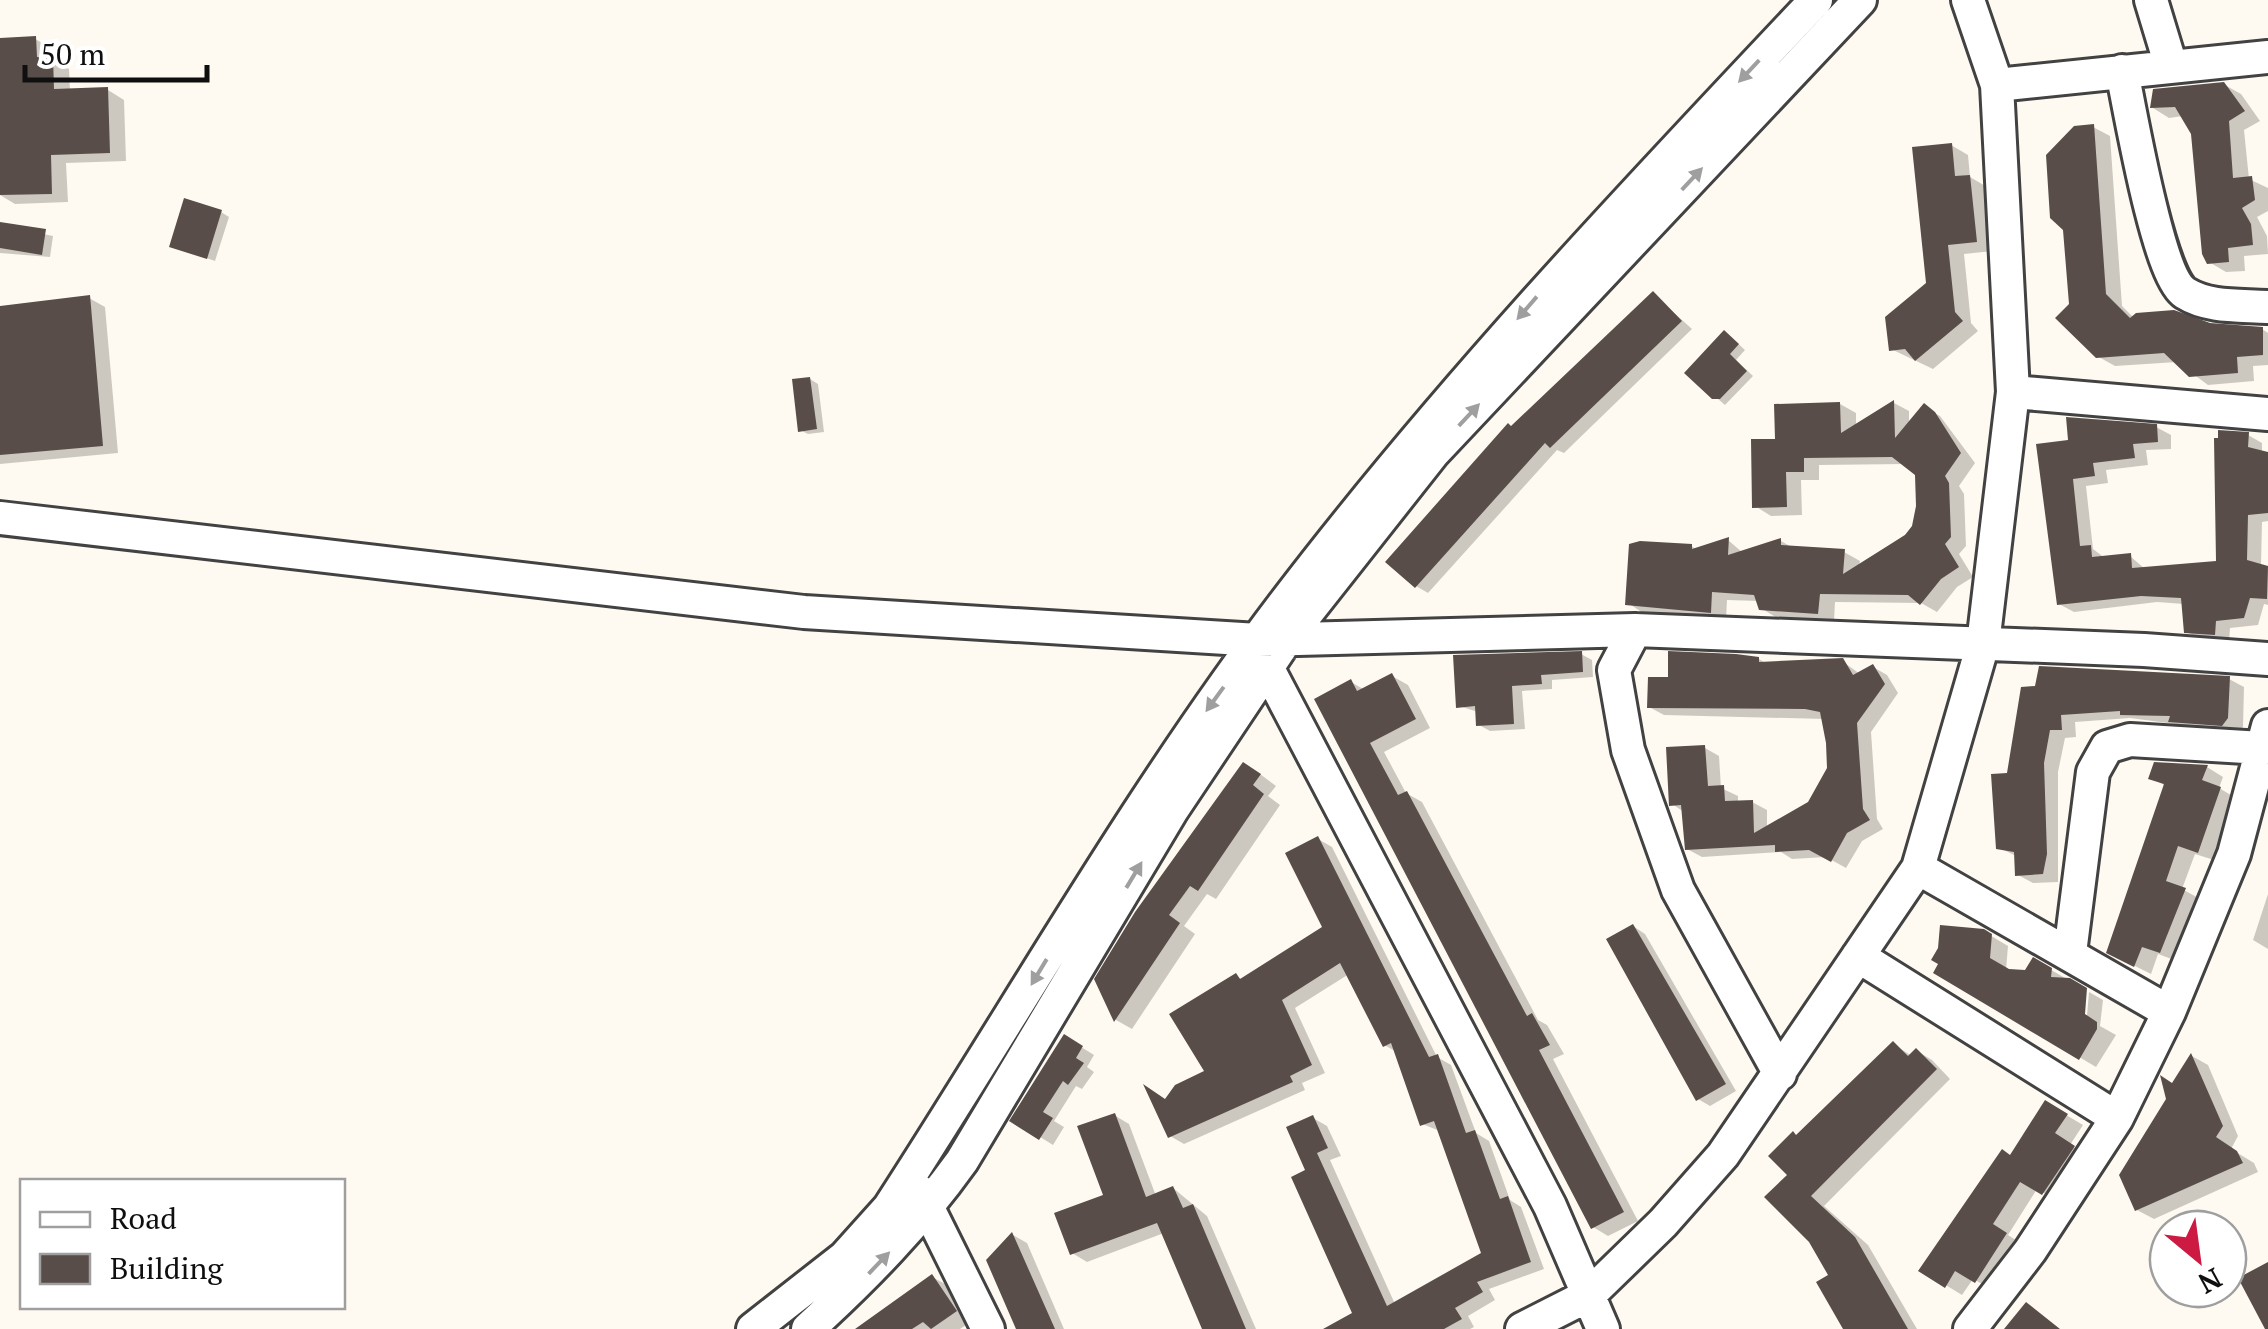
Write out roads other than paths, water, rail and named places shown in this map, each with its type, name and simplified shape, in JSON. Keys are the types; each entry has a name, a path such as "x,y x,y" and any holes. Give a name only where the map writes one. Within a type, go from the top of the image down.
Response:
{"street":[{"path":"808,1329 875,1268 930,1206 962,1161 1271,649 1427,424 1532,302 1816,0"},
{"path":"753,1329 845,1257 889,1208 1148,793 1433,453 1860,0"},
{"path":"1522,1329 1589,1295 1663,1224 1723,1156 1918,868 1983,644 2013,392 1997,85 1968,0"},
{"path":"2151,0 2170,66"},
{"path":"1997,85 2268,56"},
{"path":"2122,72 2164,262 2181,291 2209,303 2268,307"},
{"path":"2013,392 2268,414"},
{"path":"0,518 804,612 1271,649 1635,630 2268,659"},
{"path":"1635,630 1614,670 1628,750 1678,890 1780,1074"},
{"path":"1271,649 1550,1206 1604,1329"},
{"path":"1970,1329 2030,1252 2117,1118 2169,1012 2234,854 2265,737 2130,740 2106,748 2093,772 2070,953"},
{"path":"1918,868 2169,1012"},
{"path":"1858,956 2117,1118"},
{"path":"910,1175 930,1206 988,1329"}]}
